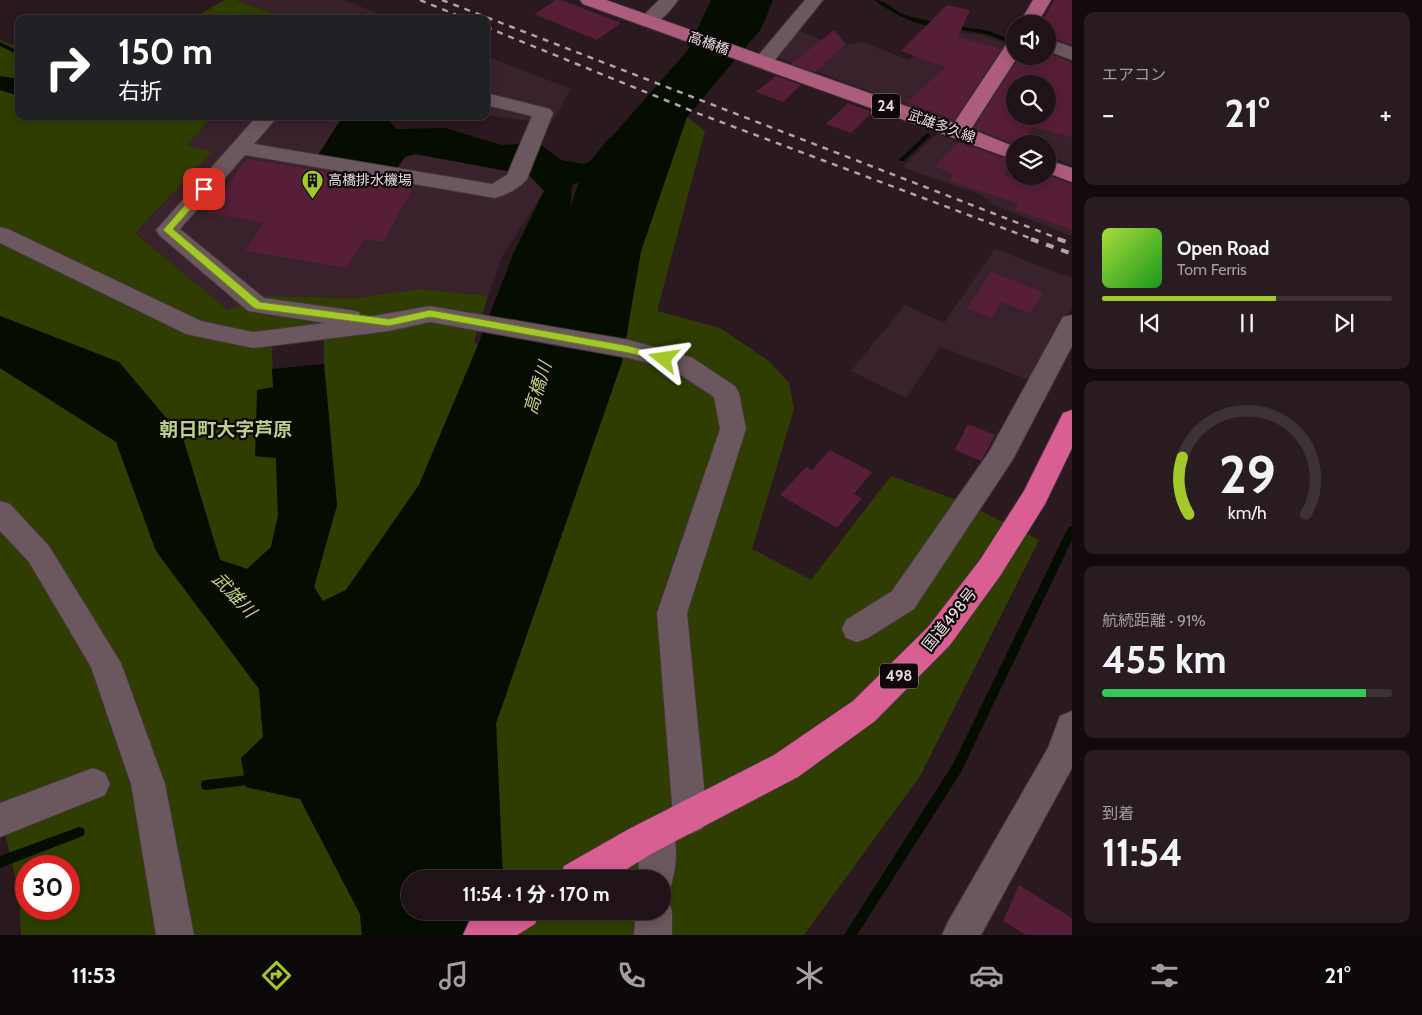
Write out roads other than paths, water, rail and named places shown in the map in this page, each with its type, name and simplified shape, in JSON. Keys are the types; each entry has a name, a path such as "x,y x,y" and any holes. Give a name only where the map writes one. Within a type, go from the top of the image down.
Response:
{"highway":[{"name":"国道498号","path":"649,837 786,766 864,712 939,636 990,568 1035,496 1072,420"},
{"name":"498","path":"592,870 649,837"},
{"path":"482,935 507,920"}],"main road":[{"name":"24","path":"590,0 654,23"},
{"path":"1033,15 1042,0"},
{"name":"高橋橋","path":"654,23 759,61"},
{"path":"960,132 1006,60"},
{"name":"武雄多久線","path":"759,61 960,132 1006,150"},
{"path":"1056,169 1072,176"}],"street":[{"path":"654,23 669,0"},
{"path":"759,61 814,0"},
{"path":"1056,48 1072,54"},
{"path":"241,148 495,191 516,179 543,114 490,100"},
{"path":"265,120 167,230 257,305 389,323"},
{"path":"0,234 195,328 253,340 389,323 430,314 629,349 682,363 726,393 733,429 672,613 690,817"},
{"path":"857,629 903,600 1000,460 1065,350 1072,323"},
{"path":"0,512 39,554 105,663 148,784 175,935"},
{"path":"961,935 1062,754 1072,726"},
{"path":"0,820 93,784"},
{"path":"649,837 654,870"},
{"path":"156,935 168,894"},
{"path":"653,935 654,920"}],"water":[{"name":"武雄川","path":"711,0 773,0 761,29 687,117 641,251 622,362 496,723 503,870 401,870 401,920 504,920 505,935 362,935 360,914 300,799 246,787 241,758 263,737 259,689 156,551 116,442 0,368 0,316 119,362 183,438 220,560 247,569 271,547 278,516 276,458 255,456 257,390 273,387 272,369 324,364 337,505 314,587 323,601 346,590 419,485 478,345 514,252 544,191 529,175 415,154 405,157 396,170 318,155 340,120 388,120 396,129 445,128 502,145 538,143 561,160 583,164 597,159 609,140 688,50","holes":["582,181 596,233 590,243 568,246 572,185"]},
{"path":"0,76 15,78 15,95 0,90"}],"waterway":[{"path":"878,0 891,10 906,17 939,25"},
{"path":"952,27 987,32 1006,39"},
{"path":"0,44 15,51"},
{"path":"902,160 928,135"},
{"name":"高橋川","path":"558,314 604,170 623,147"},
{"path":"850,935 957,768 1072,530"},
{"path":"206,785 256,779"},
{"path":"0,862 79,832"}],"railway":[{"path":"420,0 456,15"},
{"path":"442,0 481,15"},
{"path":"490,19 1062,240"},
{"path":"490,29 697,113 1035,240"},
{"path":"1031,239 1072,254"},
{"path":"1058,239 1072,244"}],"place":[{"name":"高橋排水機場","path":"312,199"}],"district":[{"name":"朝日町大字芦原","path":"226,429"}]}
